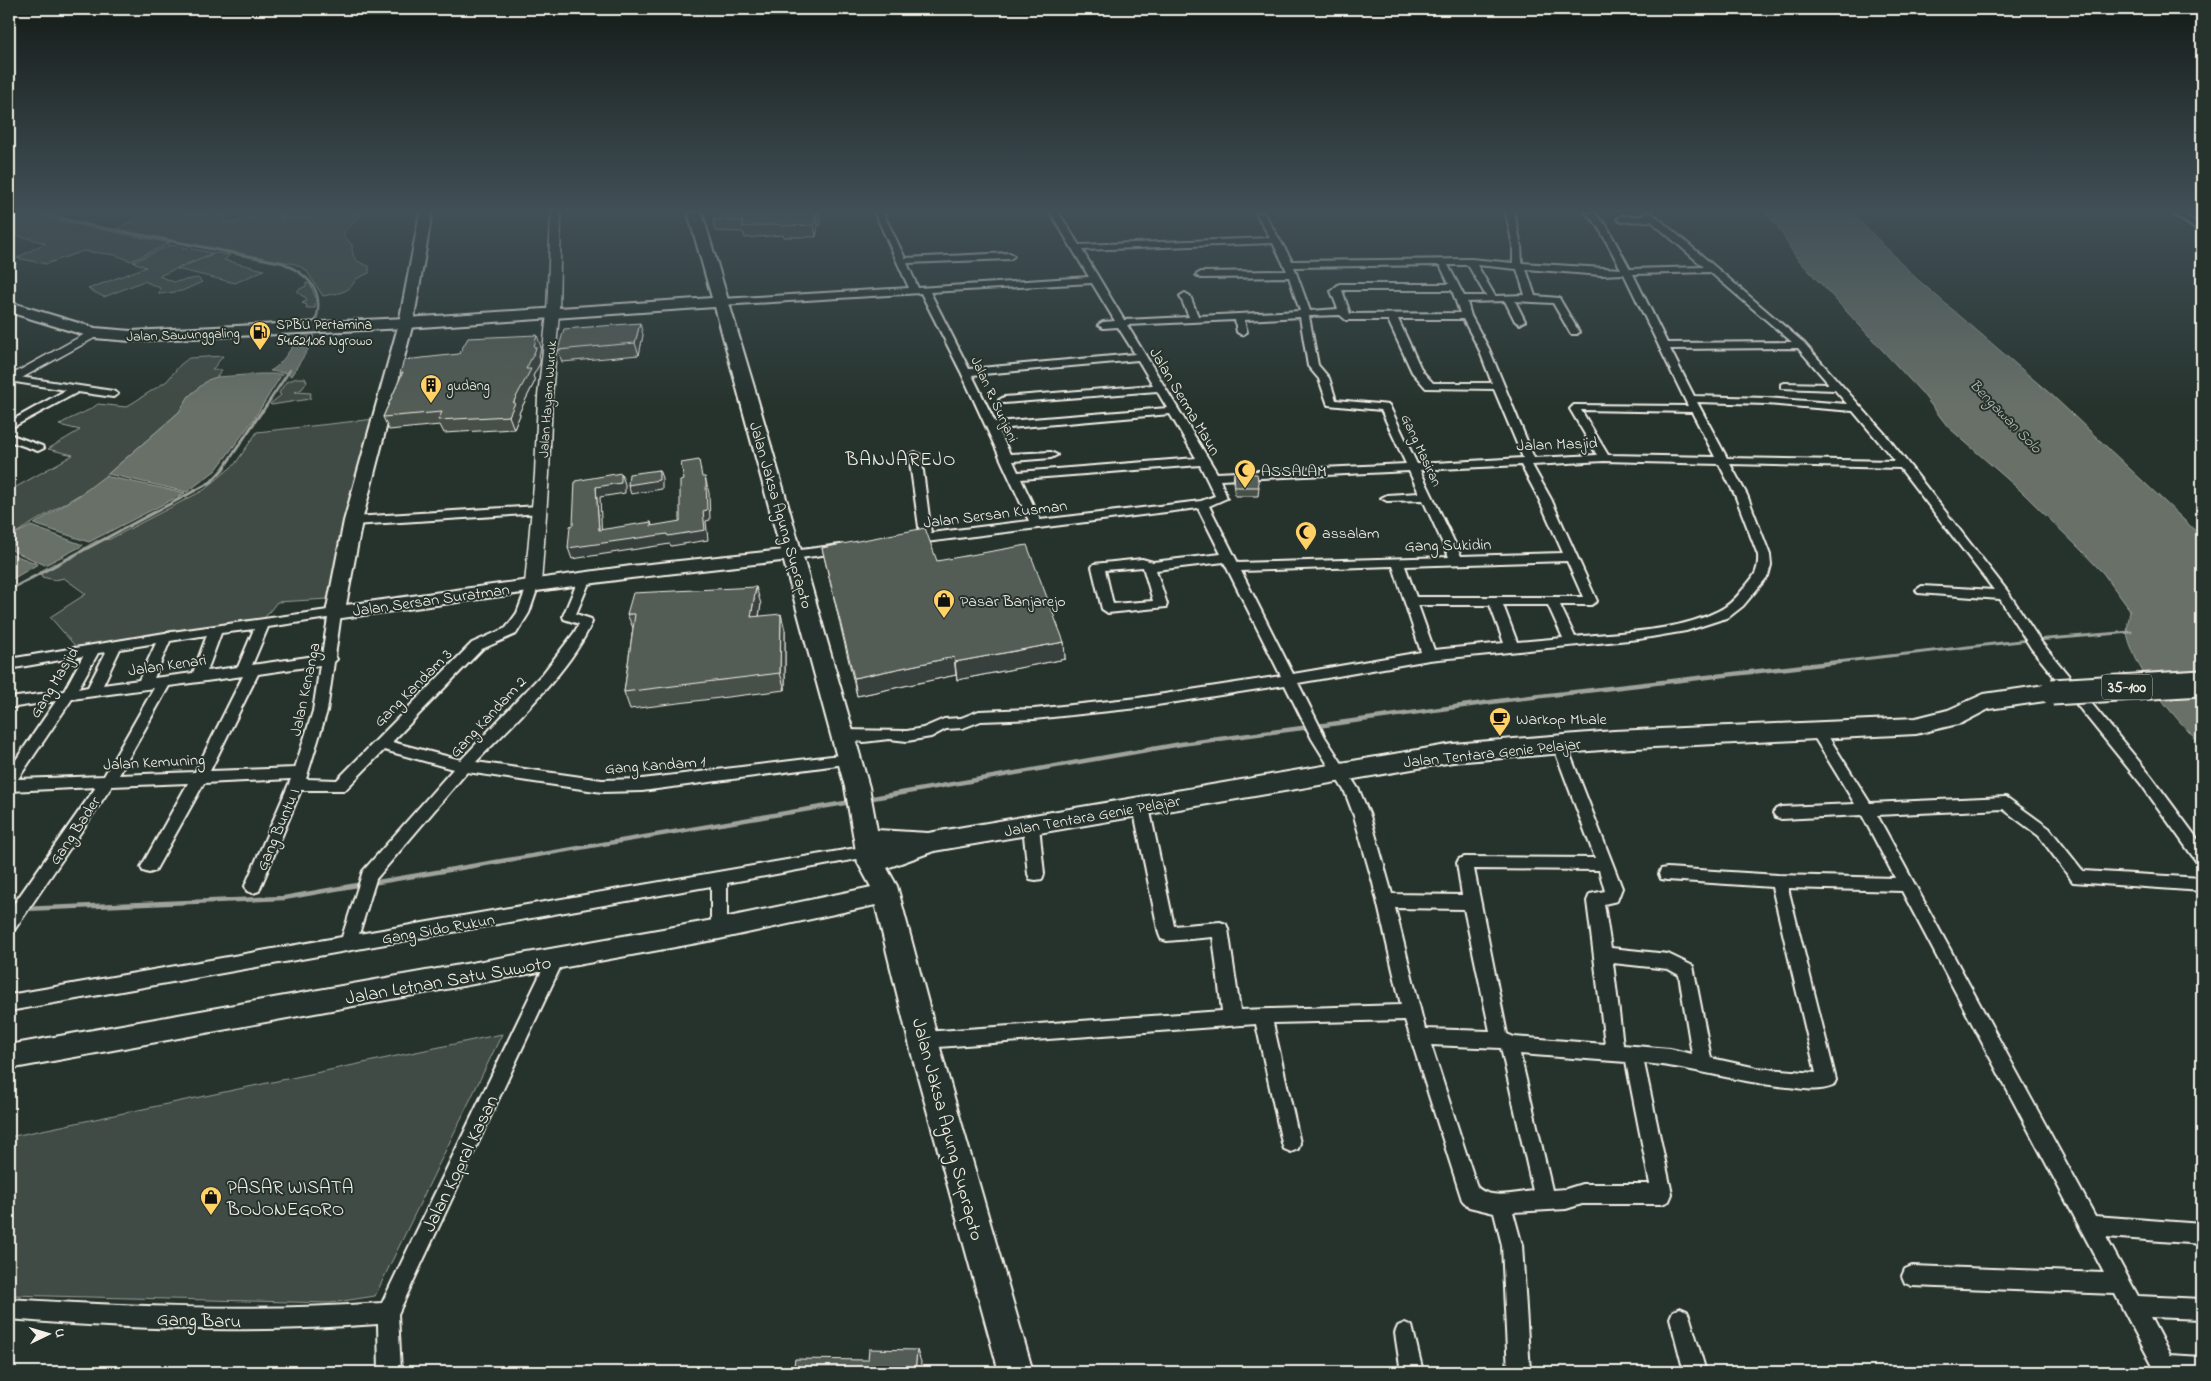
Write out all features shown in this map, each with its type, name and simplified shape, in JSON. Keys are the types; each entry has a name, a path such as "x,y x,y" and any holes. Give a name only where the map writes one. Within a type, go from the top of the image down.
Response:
{"main road":[{"name":"Jalan Sersan Suratman","path":"414,277 406,323 353,521 335,613 533,584 793,555"},
{"name":"Jalan Jaksa Agung Suprapto","path":"714,277 793,555 1016,1372"},
{"name":"Jalan Sawunggaling","path":"9,307 94,333 131,336 406,323 721,302"},
{"name":"Jalan Tentara Genie Pelajar","path":"877,862 933,842 1453,754 1559,743 1818,732 1937,723 1984,702 2052,692 2202,683"},
{"name":"Jalan Letnan Satu Suwoto","path":"9,1057 719,929 877,862"}],"street":[{"name":"Jalan Hayam Wuruk","path":"533,584 554,277"},
{"name":"Jalan R. Sunjani","path":"911,277 966,372 1036,523"},
{"path":"1293,277 1305,313"},
{"path":"1410,601 1591,601 1527,461 1484,349 1466,316 1461,299 1451,277"},
{"path":"1480,277 1492,299"},
{"path":"1523,277 1531,298"},
{"path":"842,735 864,737 889,734 907,736 926,733 944,724 963,722 979,716 1034,714 1138,703 1429,655 1664,632 1686,627 1724,614 1738,604 1762,576 1765,565 1764,555 1741,495 1664,346 1651,316 1629,277"},
{"path":"1722,277 1801,345 1856,408 2004,595 2032,639 2146,780 2202,858"},
{"path":"721,302 1093,280"},
{"name":"Jalan Serma Maun","path":"1093,280 1220,490 1221,498 1202,504"},
{"path":"1455,286 1339,288 1336,291 1342,312 1344,316 1349,317 1466,316"},
{"path":"1185,296 1194,318"},
{"path":"1461,299 1531,298 1537,300 1556,300 1574,332"},
{"path":"1509,299 1520,322"},
{"path":"1103,325 1194,318 1342,312"},
{"name":"Gang Masiran","path":"1305,313 1313,366 1324,378 1332,404 1336,406 1384,406 1457,561"},
{"path":"1239,316 1242,332"},
{"path":"1392,317 1417,372 1430,386 1498,386"},
{"path":"11,380 94,333"},
{"path":"1664,346 1801,345"},
{"path":"966,372 1140,357"},
{"path":"11,380 112,394"},
{"path":"1785,386 1838,387"},
{"path":"1004,400 1159,388"},
{"path":"9,426 75,389"},
{"path":"1604,458 1576,412 1575,409 1578,407 1766,401 1856,408"},
{"path":"991,426 1173,412"},
{"path":"9,437 38,448"},
{"path":"915,455 926,538"},
{"path":"1006,458 1051,455"},
{"name":"Jalan Masjid","path":"1212,477 1604,458 1903,465"},
{"path":"1013,476 1202,461"},
{"path":"1387,498 1427,496"},
{"path":"1202,504 1233,562 1319,738 1338,772 1352,790 1362,816 1385,901 1411,1012 1469,1194 1476,1200 1489,1204 1566,1199 1582,1194 1662,1194 1633,1054"},
{"name":"Jalan Sersan Kusman","path":"900,541 1202,504"},
{"path":"353,521 538,510"},
{"path":"793,555 857,546"},
{"name":"Gang Sukidin","path":"1148,565 1161,604 1108,609 1098,567 1142,563 1153,566 1233,562 1457,561 1571,557"},
{"path":"1397,561 1429,655"},
{"name":"Gang Kandam 2","path":"348,945 366,883 464,766 549,676 580,635 586,622 569,616 585,578"},
{"name":"Gang Kandam 3","path":"299,778 340,786 477,646 504,636 511,631 523,612 533,584"},
{"path":"1922,590 2004,595"},
{"path":"1495,600 1512,648"},
{"path":"1552,601 1570,641"},
{"path":"9,664 165,637 335,613"},
{"name":"Jalan Kenanga","path":"299,778 320,711 330,659 335,613"},
{"path":"149,867 200,776 248,670 263,623"},
{"path":"198,678 216,630"},
{"path":"144,685 165,637"},
{"path":"93,692 114,646"},
{"name":"Gang Masjid","path":"9,781 68,695 93,650"},
{"name":"Jalan Kenari","path":"9,703 330,659"},
{"name":"Gang Bader","path":"10,922 108,781 164,683"},
{"path":"1818,732 1866,810 2091,1226 2166,1369 2202,1368"},
{"path":"1559,743 1595,836 1603,864 1614,888 1614,893 1607,898 1596,899 1595,901 1615,1053"},
{"name":"Gang Kandam 1","path":"380,744 464,766 602,786 634,786 848,759"},
{"name":"Jalan Kemuning","path":"9,785 200,776 299,778"},
{"name":"Gang Buntu I","path":"253,886 299,778"},
{"path":"1781,813 2006,803 2044,832 2055,844 2073,872 2079,877 2202,884"},
{"path":"1141,807 1167,934 1220,929 1232,1018"},
{"path":"1031,826 1036,874"},
{"name":"Gang Sido Rukun","path":"9,1003 348,945 719,878 877,862"},
{"path":"1544,1199 1499,1031 1471,902 1465,863 1603,864"},
{"path":"1667,874 1778,881 1905,885"},
{"path":"719,878 719,929"},
{"path":"1419,1037 1503,1042 1670,1057 1757,1076 1822,1082 1827,1080 1778,881"},
{"path":"1385,901 1471,902"},
{"path":"1603,952 1615,958 1675,964 1687,971 1703,1065"},
{"name":"Jalan Kopral Kasan","path":"390,1372 388,1313 556,959"},
{"path":"924,1040 1263,1016 1411,1012"},
{"path":"1263,1016 1291,1144"},
{"path":"1501,1203 1512,1245 1519,1372"},
{"path":"2091,1226 2202,1234"},
{"path":"1912,1276 2122,1284"},
{"path":"2133,1306 2202,1309"},
{"name":"Gang Baru","path":"9,1309 227,1321 319,1319 388,1313"},
{"path":"1680,1318 1695,1372"},
{"path":"1405,1333 1412,1372"}],"shaded area":[{"path":"118,277 163,277 174,282 198,278 202,282 182,291 159,294 160,288 144,281 104,297 88,289"},
{"path":"212,277 247,277 235,283"},
{"path":"311,277 359,277 350,288 323,296"},
{"path":"306,283 310,284 316,298 315,308 306,308 307,305 302,303 307,301 306,298 298,293 298,290 306,286"},
{"path":"223,356 212,370 222,370 217,377 208,380 189,396 179,412 95,485 9,537 9,491 73,455 48,449 80,430 59,425 98,404 126,407 167,381 180,365 189,358"},
{"path":"297,378 305,378 307,382 302,389 295,392 311,393 310,399 270,404 281,395 279,393 286,382"},
{"path":"375,419 328,599 277,602 262,621 77,648 50,617 86,594 64,578 55,580 42,577 41,571 53,564 73,558 84,548 96,541 110,539 204,490 235,464 257,432"},
{"name":"PASAR WISATA BOJONEGORO","path":"502,1034 375,1296 330,1303 9,1295 9,1137"}],"water":[{"name":"Bengawan Solo","path":"1815,277 1915,277 2054,397 2202,537 2202,746 2169,709 2140,667 2127,634 2130,610 2103,573 2022,492 1948,427 1922,393"},
{"path":"314,332 313,342 291,376 287,373 270,371 282,361 301,338"},
{"path":"282,374 254,419 216,470 187,492 108,474 179,412 189,396 208,380 217,377"},
{"path":"105,476 185,493 89,542 34,524 80,495"},
{"path":"31,526 83,545 45,565 9,549 9,537"},
{"path":"9,553 38,564 9,581"}],"building":[{"path":"640,323 635,343 558,350 564,329"},
{"path":"537,335 535,351 526,369 531,369 513,403 515,403 509,416 438,420 442,412 383,417 403,372 400,373 404,360 459,354 468,338"},
{"path":"699,460 702,477 705,477 706,482 707,510 703,511 705,530 568,548 570,526 573,525 575,481 621,473 621,483 596,487 599,530 651,522 651,526 680,521 680,481 684,480 681,463"},
{"path":"659,470 659,480 628,485 629,474"},
{"path":"1234,473 1257,474 1259,487 1235,487"},
{"name":"Pasar Banjarejo","path":"925,528 937,561 1027,545 1064,642 955,662 954,657 854,678 822,548"},
{"path":"756,587 751,617 781,614 780,673 624,692 635,614 627,614 633,593"},
{"path":"869,1349 917,1350 915,1372 793,1372 795,1359 868,1360"}],"waterway":[{"path":"306,277 314,287 317,295 318,304 314,326"},
{"path":"262,412 290,370"},
{"path":"9,590 211,482 223,469 262,411"},
{"path":"2036,640 2131,632"},
{"path":"1828,663 2029,640"},
{"path":"1317,726 1506,700 1839,662"},
{"path":"867,799 1181,744 1310,727"},
{"path":"372,883 851,802"},
{"path":"23,909 284,898 363,884"}],"place":[{"name":"SPBU Pertamina 54.621.06 Ngrowo","path":"260,351"},
{"name":"gudang","path":"431,404"},
{"name":"ASSALAM","path":"1245,489"},
{"name":"assalam","path":"1306,551"},
{"name":"Pasar Banjarejo","path":"944,619"},
{"name":"Warkop Mbale","path":"1500,737"},
{"name":"PASAR WISATA BOJONEGORO","path":"211,1216"}],"district":[{"name":"BANJAREJO","path":"901,458"}]}
